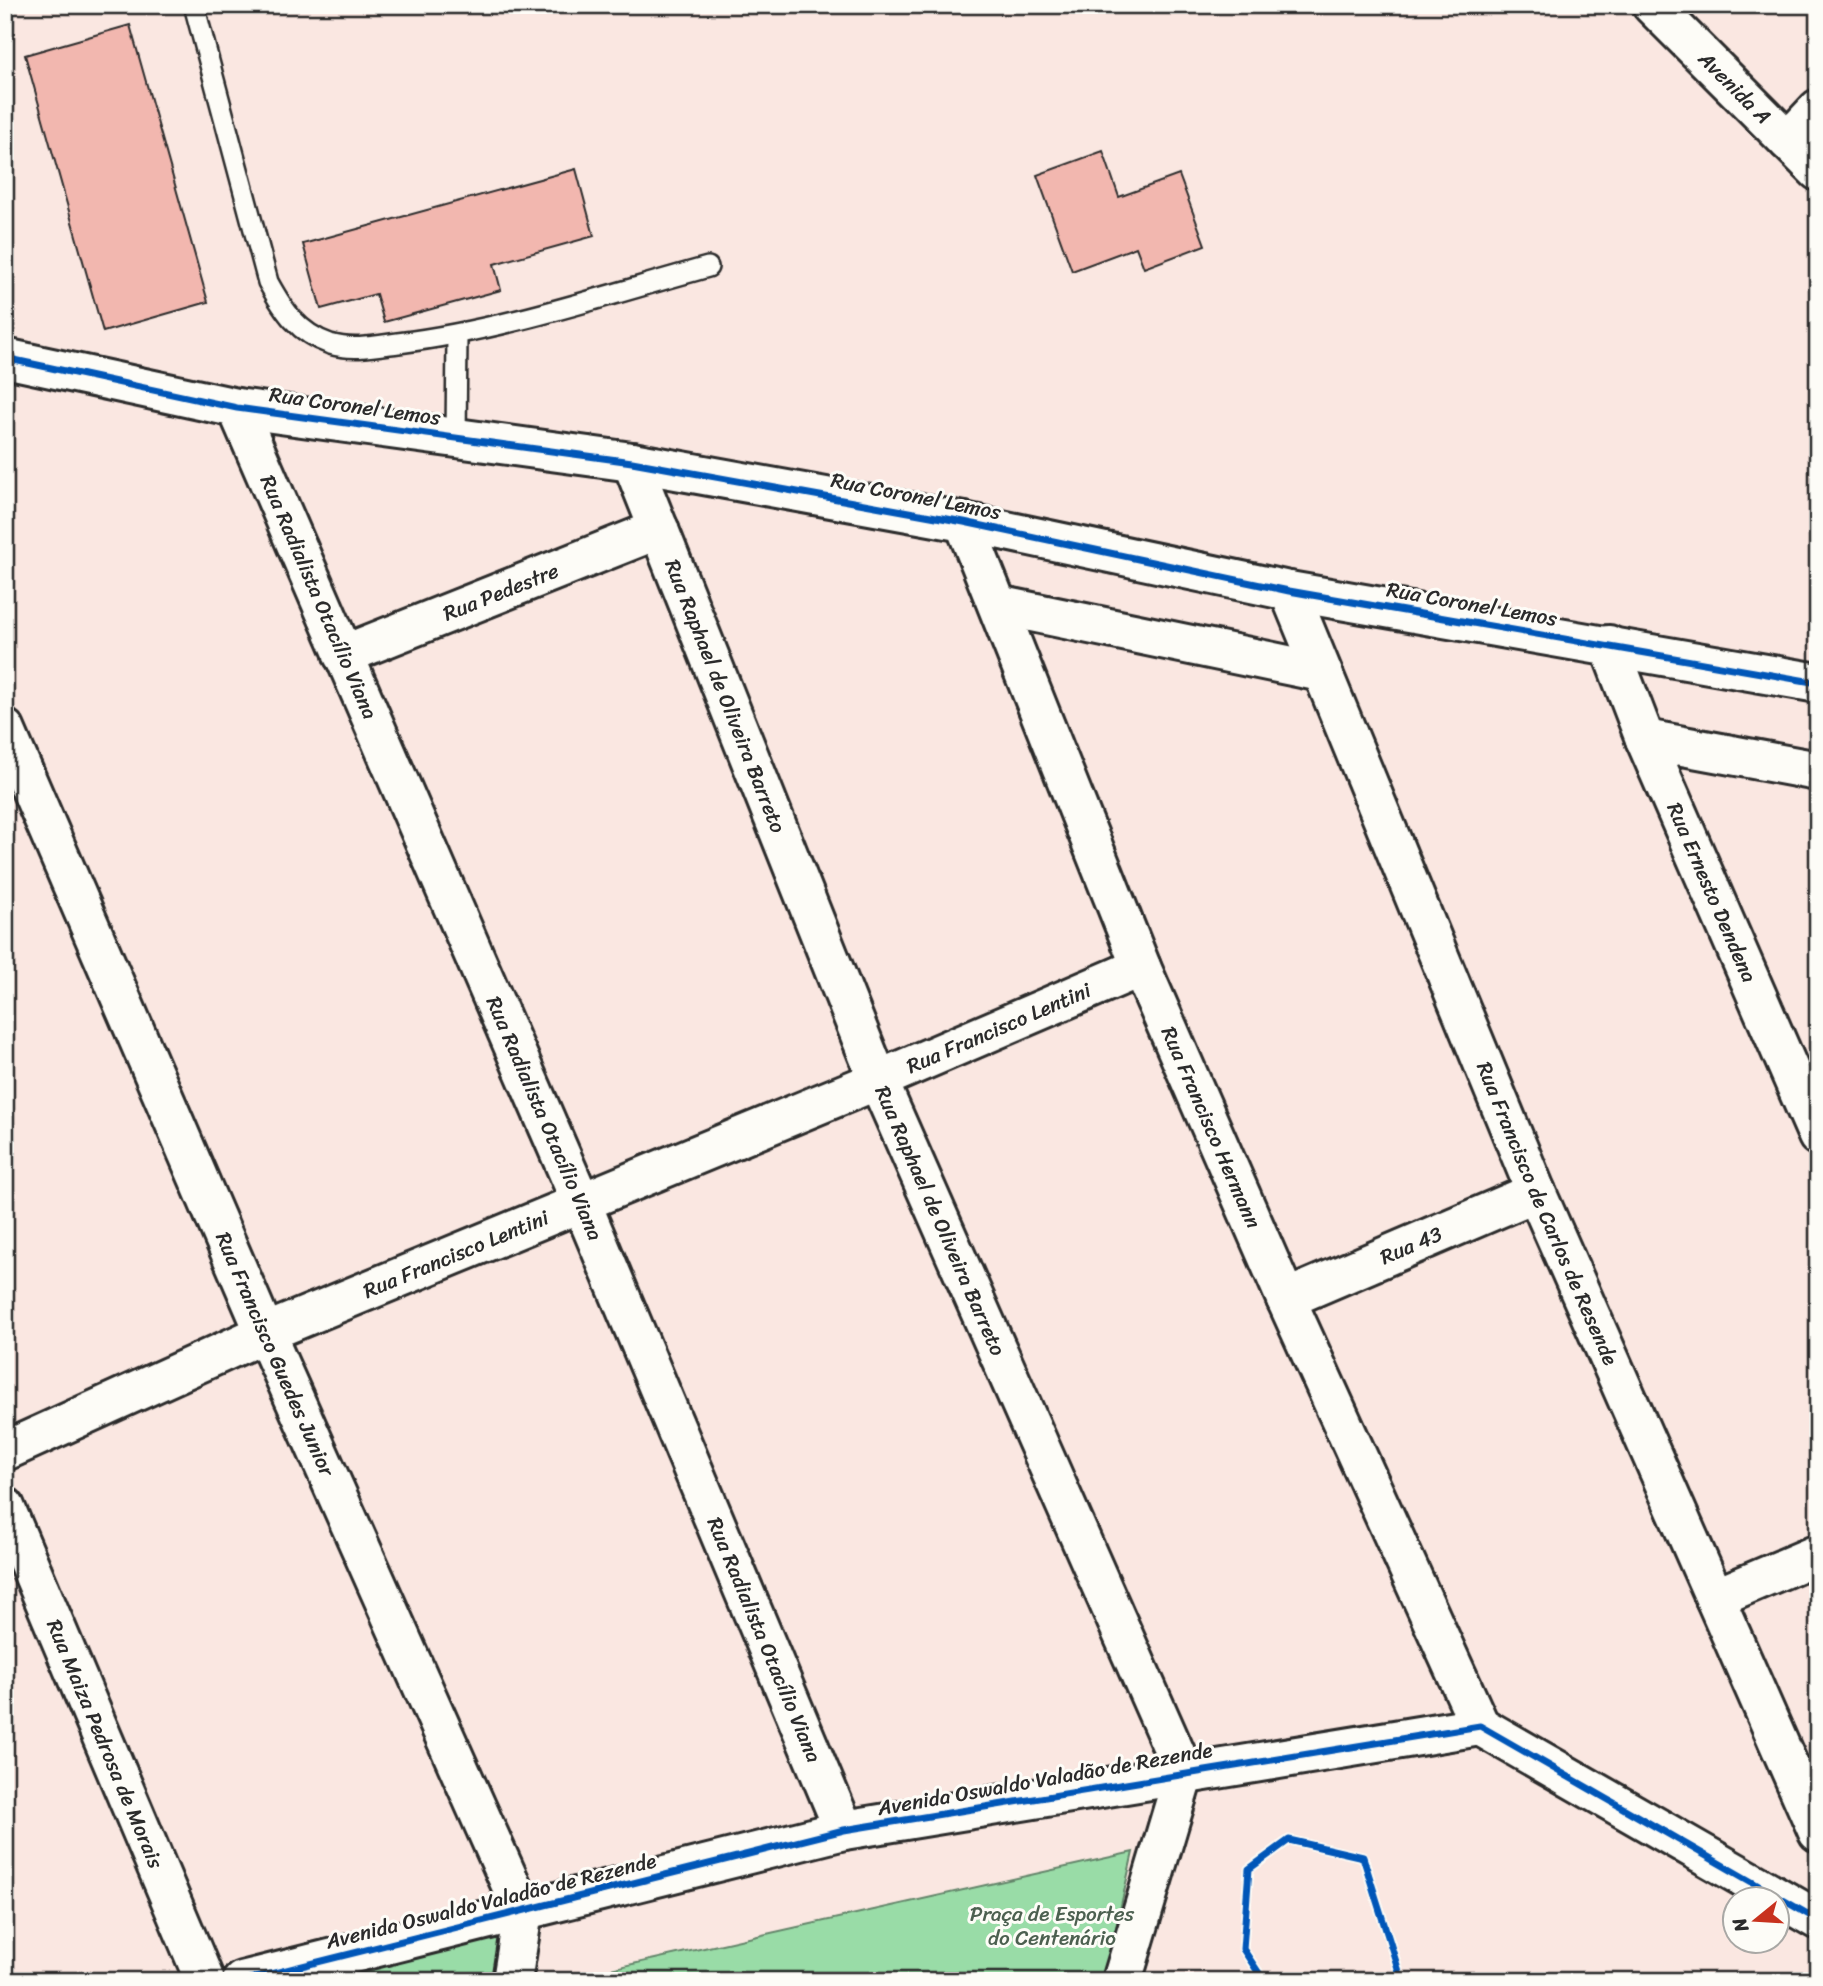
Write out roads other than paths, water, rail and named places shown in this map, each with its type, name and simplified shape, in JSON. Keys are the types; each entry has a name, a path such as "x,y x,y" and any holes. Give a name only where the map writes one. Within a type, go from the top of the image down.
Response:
{"street":[{"name":"Avenida A","path":"1652,5 1818,171"},
{"path":"1788,141 1818,109"},
{"name":"Rua Coronel Lemos","path":"5,358 237,408 632,462 964,522 1289,591 1818,683"},
{"name":"Rua Radialista Otacílio Viana","path":"237,408 580,1202 844,1830"},
{"name":"Rua Raphael de Oliveira Barreto","path":"632,462 878,1080 1184,1773"},
{"name":"Rua Francisco Hermann","path":"964,522 1141,967 1286,1299 1480,1726"},
{"name":"Rua Pedestre","path":"343,655 659,529"},
{"name":"Rua Francisco de Carlos de Resende","path":"1289,591 1536,1192 1818,1832"},
{"path":"998,605 1321,672"},
{"name":"Rua Ernesto Dendena","path":"1609,645 1645,739 1818,1136"},
{"name":"Rua Francisco Guedes Junior","path":"5,729 265,1333 523,1912"},
{"path":"1645,739 1818,771"},
{"name":"Rua Francisco Lentini","path":"5,1451 265,1333 878,1080 1141,967"},
{"name":"Rua 43","path":"1286,1299 1536,1192"},
{"name":"Rua Maiza Pedrosa de Morais","path":"5,1507 205,1981"},
{"path":"1715,1598 1818,1554"},
{"path":"1480,1726 1818,1920"},
{"name":"Avenida Oswaldo Valadão de Rezende","path":"242,1981 844,1830 1480,1726"},
{"path":"1122,1981 1184,1773"},
{"path":"512,1981 523,1912"}],"lane":[{"path":"194,5 268,282 285,313 306,334 332,345 362,348 457,336 708,267"},
{"path":"456,438 457,336"}],"park label":[{"name":"Praça de Esportes do Centenário","path":"1052,1926"}]}
